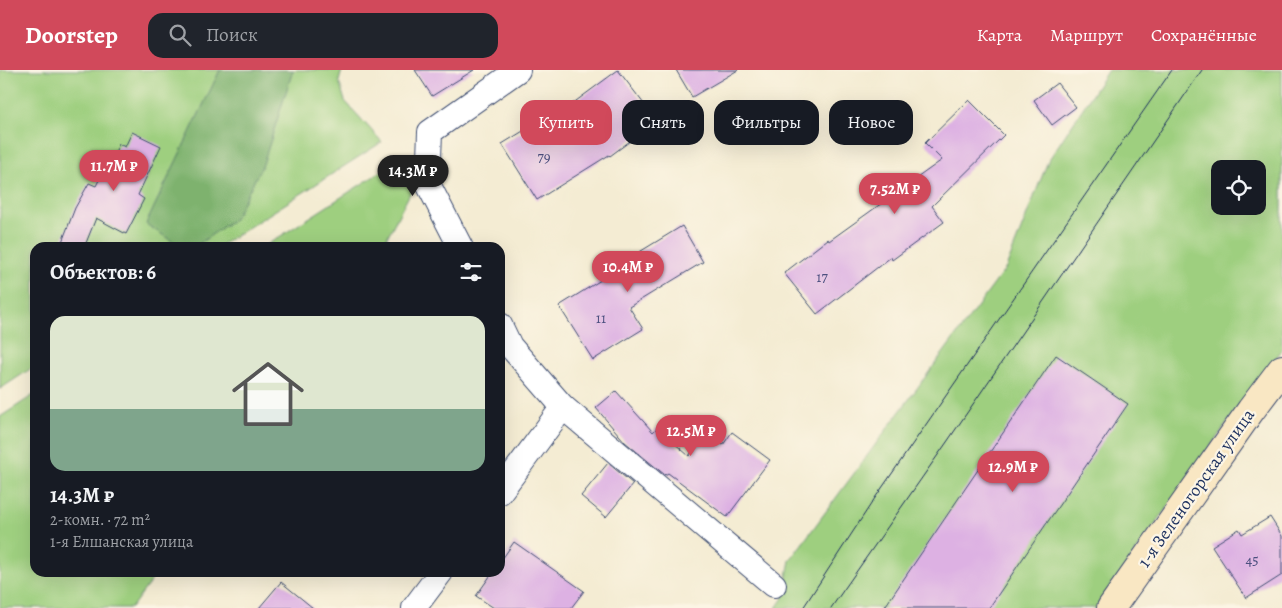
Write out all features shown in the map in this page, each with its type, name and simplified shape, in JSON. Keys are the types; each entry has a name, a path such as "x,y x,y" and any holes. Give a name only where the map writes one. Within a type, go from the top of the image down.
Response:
{"main road":[{"name":"1-я Зеленогорская улица","path":"1111,608 1250,410 1282,369"}],"street":[{"path":"458,242 428,184 430,132 518,70"},
{"path":"505,336 510,346 563,407 774,585"},
{"path":"505,485 563,407"},
{"path":"414,608 437,577"}],"green space":[{"path":"0,70 220,70 146,224 173,242 30,242 30,369 0,389"},
{"path":"220,70 293,70 263,164 234,219 201,242 173,242 146,224"},
{"path":"293,70 342,70 339,81 345,101 382,142 226,242 201,242 234,219 263,164"},
{"path":"1108,70 1282,70 1282,350 1242,402 1096,608 776,608 783,598 790,560 1006,268 1048,161"},
{"path":"396,162 410,166 417,180 385,242 271,242"},
{"path":"30,397 30,577 154,577 131,608 0,608 0,417"}],"building":[{"path":"415,70 474,70 432,96"},
{"path":"618,70 641,100 622,100 622,145 625,145 537,200 502,144 520,133 520,145 612,145 612,100 577,100"},
{"path":"676,70 738,70 692,97"},
{"path":"1057,83 1076,107 1052,125 1034,100"},
{"path":"969,100 1004,135 932,206 944,222 892,260 891,257 817,314 784,273 828,239 829,241 942,160 925,143"},
{"path":"132,132 161,146 138,195 144,199 126,234 96,218 86,242 62,242 75,208 89,183 96,186 101,176 103,177 119,144 125,147"},
{"path":"682,226 703,262 629,307 643,329 593,360 559,306 630,262 628,259"},
{"path":"1056,355 1128,404 989,608 884,608"},
{"path":"616,391 653,432 657,428 689,456 706,432 723,445 732,432 770,460 727,517 668,473 665,475 625,442 596,408"},
{"path":"608,463 633,484 606,517 581,496"},
{"path":"1270,517 1282,536 1282,575 1246,598 1212,546 1239,529 1242,534"},
{"path":"514,542 584,591 571,608 494,608 476,596 489,577 505,577 505,555"},
{"path":"281,582 313,608 259,608"}],"tram line":[{"path":"803,608 875,498 1172,70"},
{"path":"831,608 1202,70"}]}
